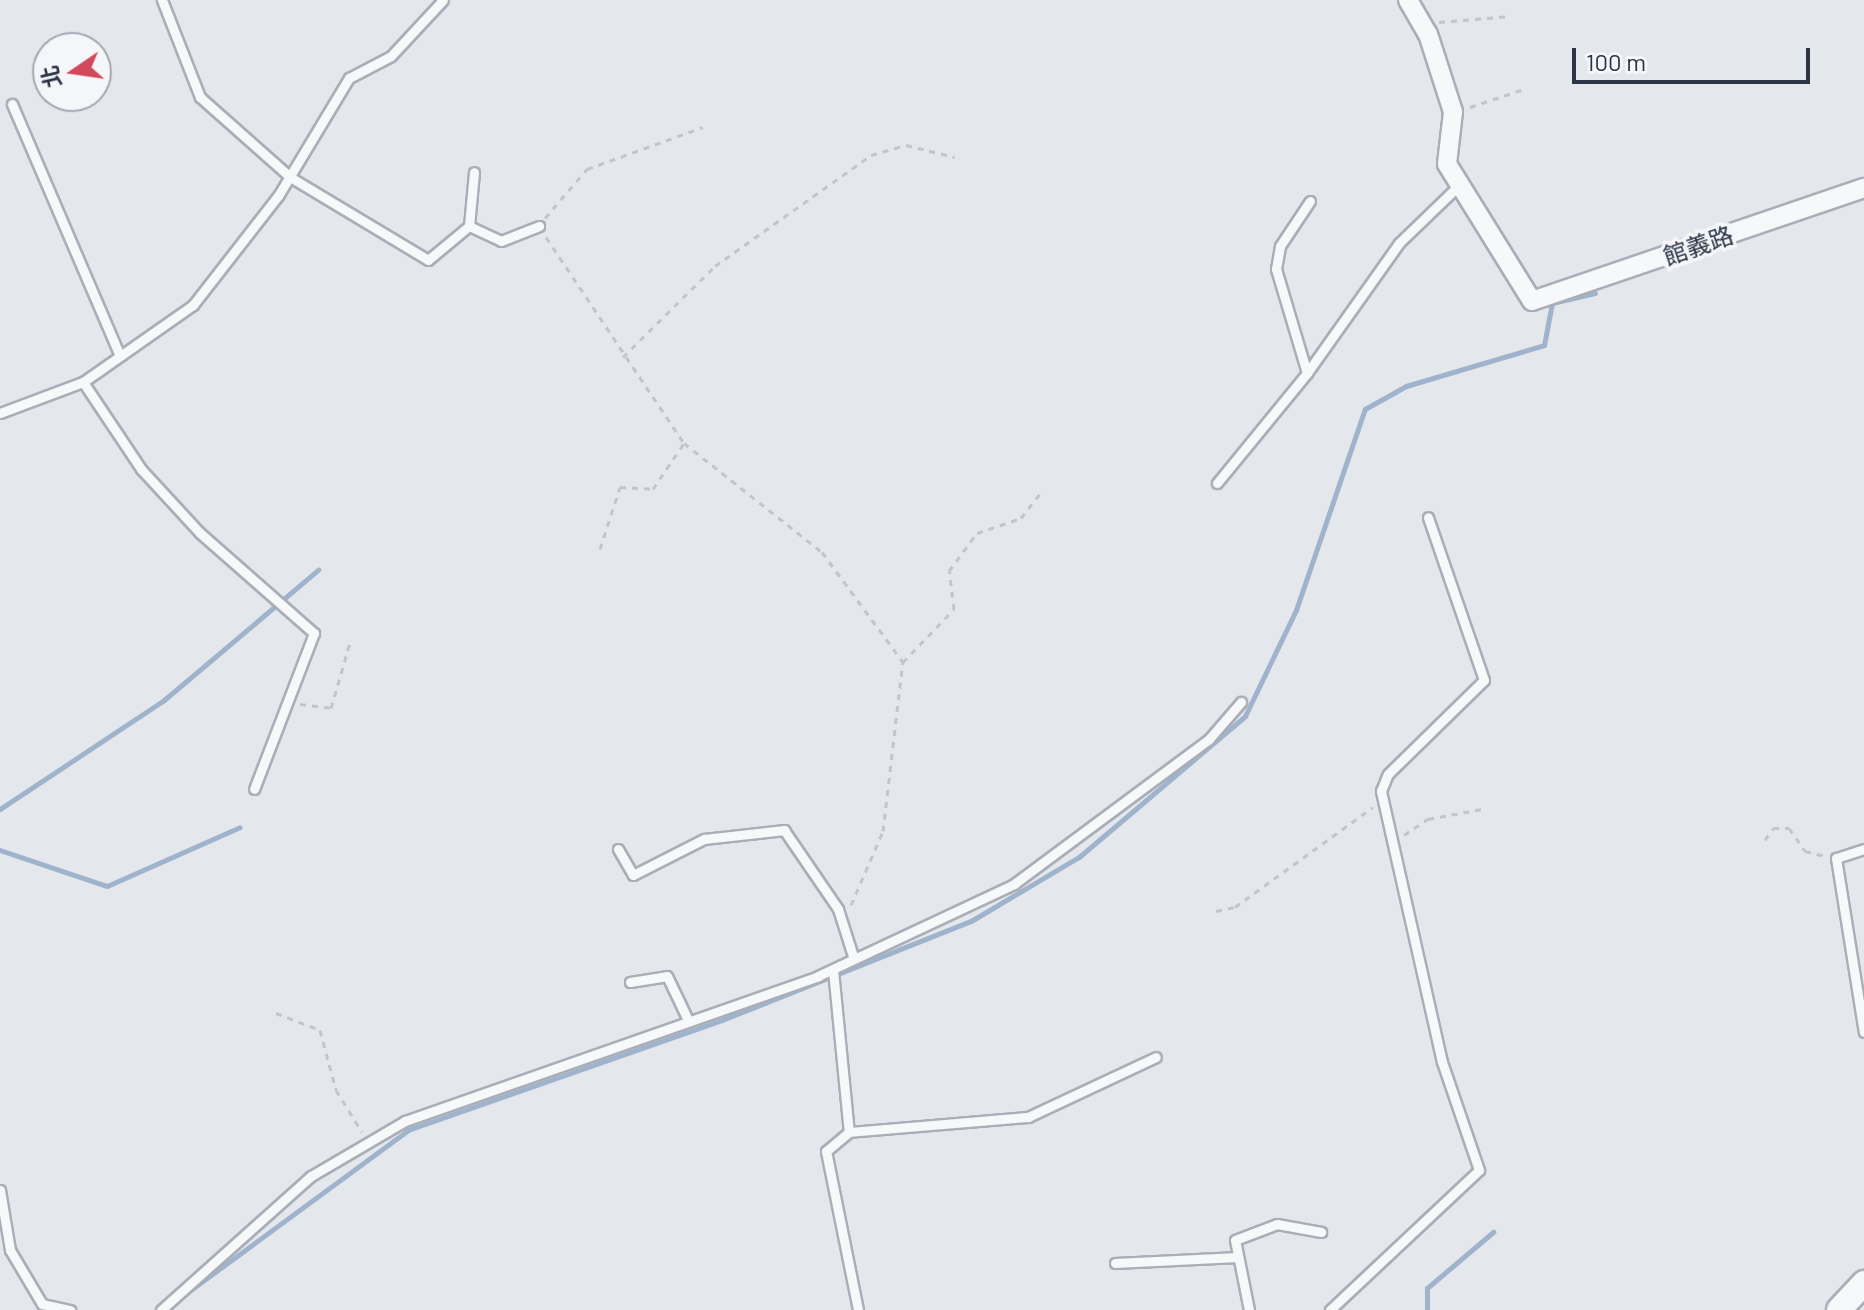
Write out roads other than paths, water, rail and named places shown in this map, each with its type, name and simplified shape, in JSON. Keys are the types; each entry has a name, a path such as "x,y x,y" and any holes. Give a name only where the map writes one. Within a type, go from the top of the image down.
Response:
{"street":[{"path":"1408,0 1422,25 1453,112 1447,164 1458,186"},
{"name":"館義路","path":"1458,186 1532,301 1864,188"},
{"path":"1839,1310 1864,1283"}],"lane":[{"path":"162,0 200,97 290,177 428,260 469,226 474,172"},
{"path":"0,413 83,382 193,305 290,177 349,78 391,56 443,0"},
{"path":"12,104 120,356"},
{"path":"1217,483 1307,373 1399,243 1458,186"},
{"path":"1307,373 1276,269 1280,246 1310,201"},
{"path":"469,226 501,241 539,226"},
{"path":"83,382 141,469 200,533 314,633 254,789"},
{"path":"1330,1310 1479,1170 1442,1062 1382,800 1388,774 1484,680 1428,517"},
{"path":"161,1310 311,1176 405,1121 833,970 1014,884 1209,739 1241,702"},
{"path":"618,849 633,875 704,839 784,830 843,923 854,959"},
{"path":"1864,849 1836,858 1864,1032"},
{"path":"833,970 849,1132"},
{"path":"630,982 667,976 688,1020"},
{"path":"858,1310 826,1151 849,1132 1028,1117 1156,1057"},
{"path":"0,1190 10,1250 42,1304 70,1310"},
{"path":"1249,1310 1235,1240 1277,1224 1321,1232"},
{"path":"1115,1263 1238,1257"}],"waterway":[{"path":"181,1297 408,1130 722,1020 971,921 1079,857 1245,716 1296,610 1365,409 1406,386 1544,345 1552,303 1595,293"},
{"path":"0,809 164,700 318,570"},
{"path":"0,850 107,886 240,827"},
{"path":"1427,1310 1427,1288 1493,1232"}]}
